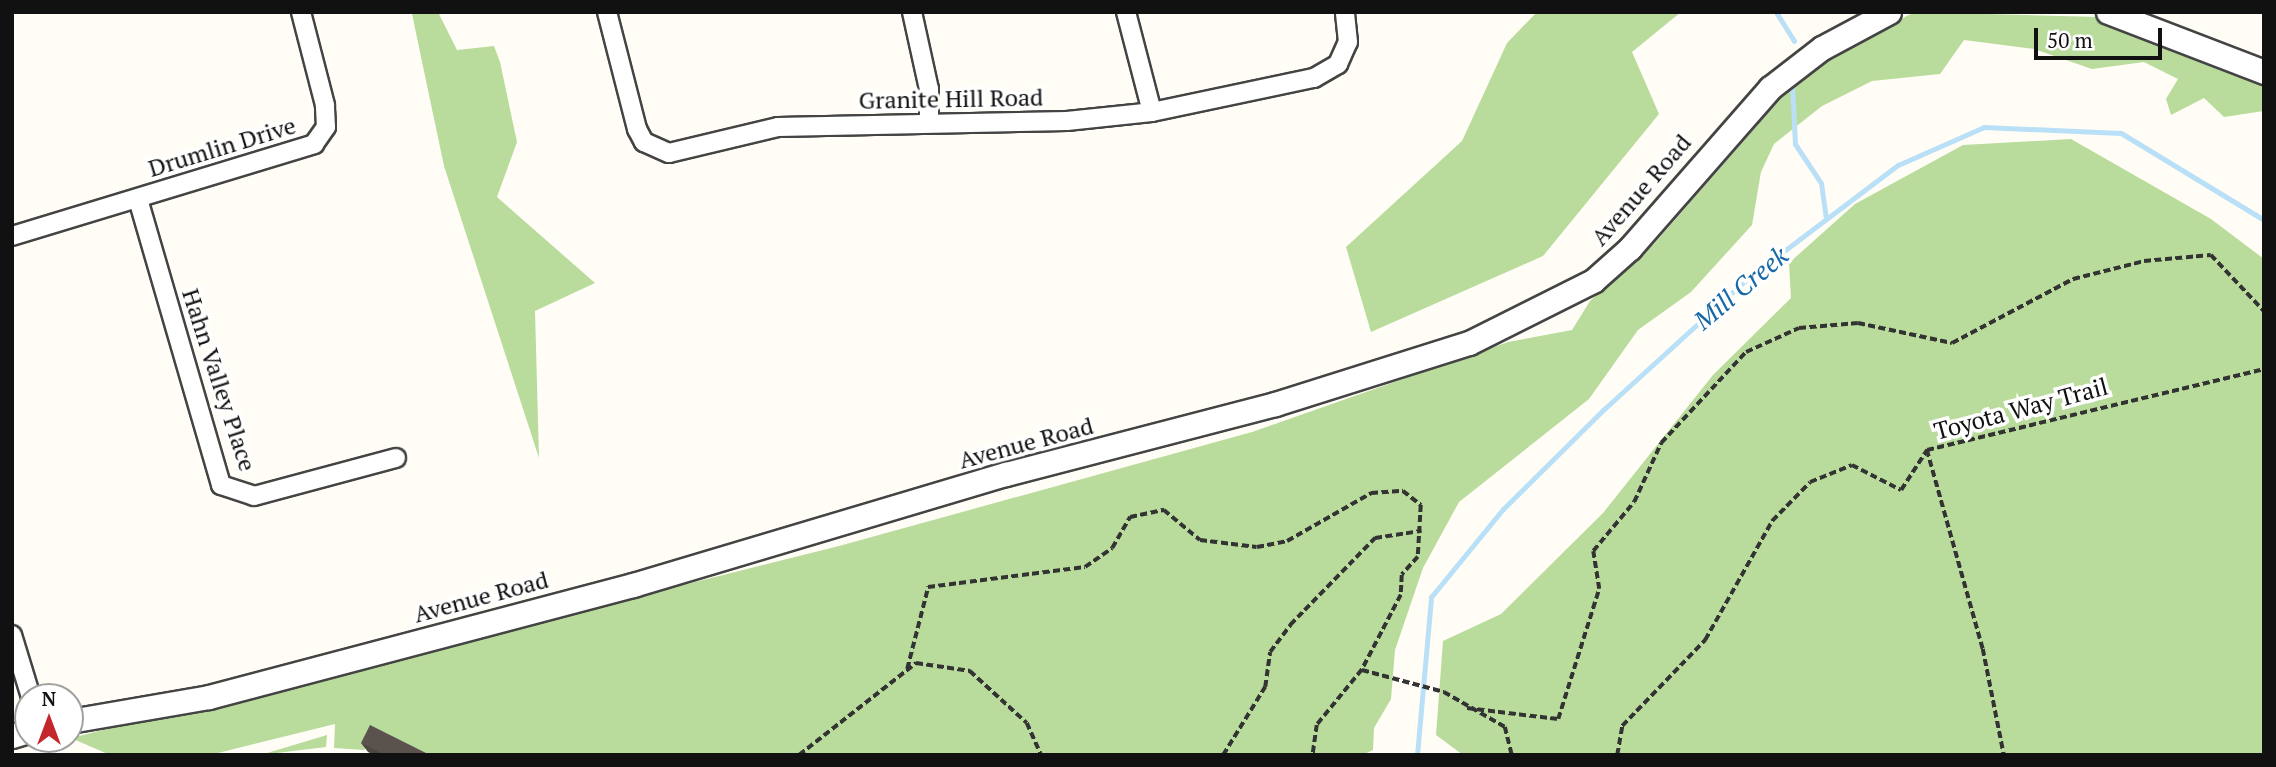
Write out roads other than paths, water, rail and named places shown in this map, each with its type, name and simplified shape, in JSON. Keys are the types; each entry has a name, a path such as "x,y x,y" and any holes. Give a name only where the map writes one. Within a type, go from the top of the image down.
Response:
{"street":[{"name":"Drumlin Drive","path":"12,236 314,144 326,127 325,105 301,12"},
{"name":"Granite Hill Road","path":"607,12 637,129 655,149 684,150 778,127 929,120 1068,121 1152,112 1314,78 1338,64 1348,43 1345,12"},
{"path":"912,12 929,89 929,120"},
{"path":"1126,12 1152,112"},
{"name":"Avenue Road","path":"84,719 209,697 633,585 1006,474 1275,404 1469,343 1593,281 1630,248 1770,88 1822,48 1889,12"},
{"path":"2108,12 2264,72"},
{"name":"Hahn Valley Place","path":"138,199 221,485 254,496 396,458"},
{"path":"12,635 27,683"}],"waterway":[{"path":"1776,12 1794,41"},
{"path":"1792,83 1795,144 1821,183 1826,218"},
{"name":"Mill Creek","path":"1417,755 1431,597 1503,509 1603,410 1747,279 1898,165 1984,127 2121,133 2264,220"}]}
